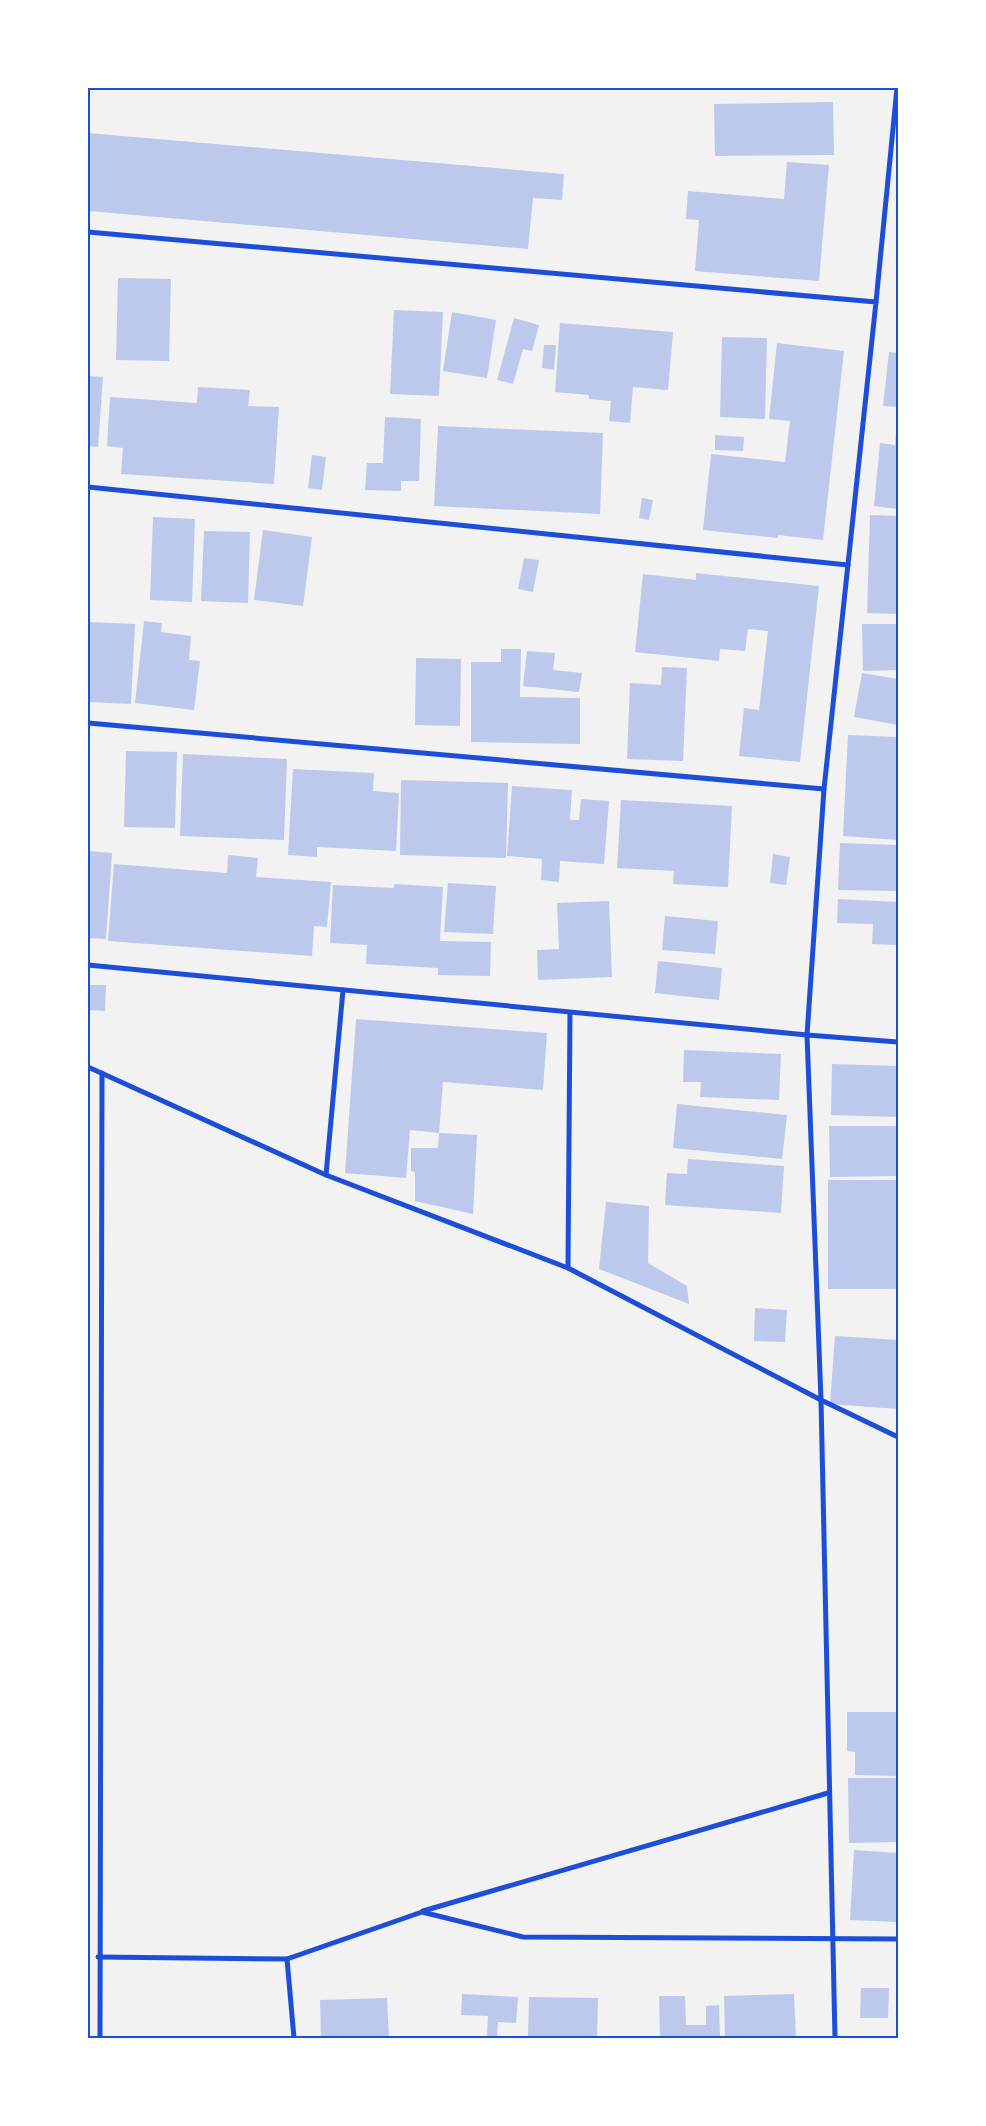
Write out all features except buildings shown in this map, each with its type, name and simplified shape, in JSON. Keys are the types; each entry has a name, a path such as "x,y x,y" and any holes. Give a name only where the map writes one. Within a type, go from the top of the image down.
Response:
{"street":[{"path":"835,2038 834,1940 828,1792 821,1400 807,1035 824,789 897,88"},
{"path":"88,232 876,302"},
{"path":"88,487 848,566"},
{"path":"88,723 824,789"},
{"path":"88,965 570,1013 898,1042"},
{"path":"326,1175 343,990"},
{"path":"568,1268 570,1013"},
{"path":"88,1067 326,1175 568,1268 821,1400 898,1436"},
{"path":"100,2038 98,1957 102,1073"},
{"path":"98,1957 287,1959 422,1912 828,1792"},
{"path":"422,1912 523,1937 898,1939"},
{"path":"287,1959 294,2038"}]}
